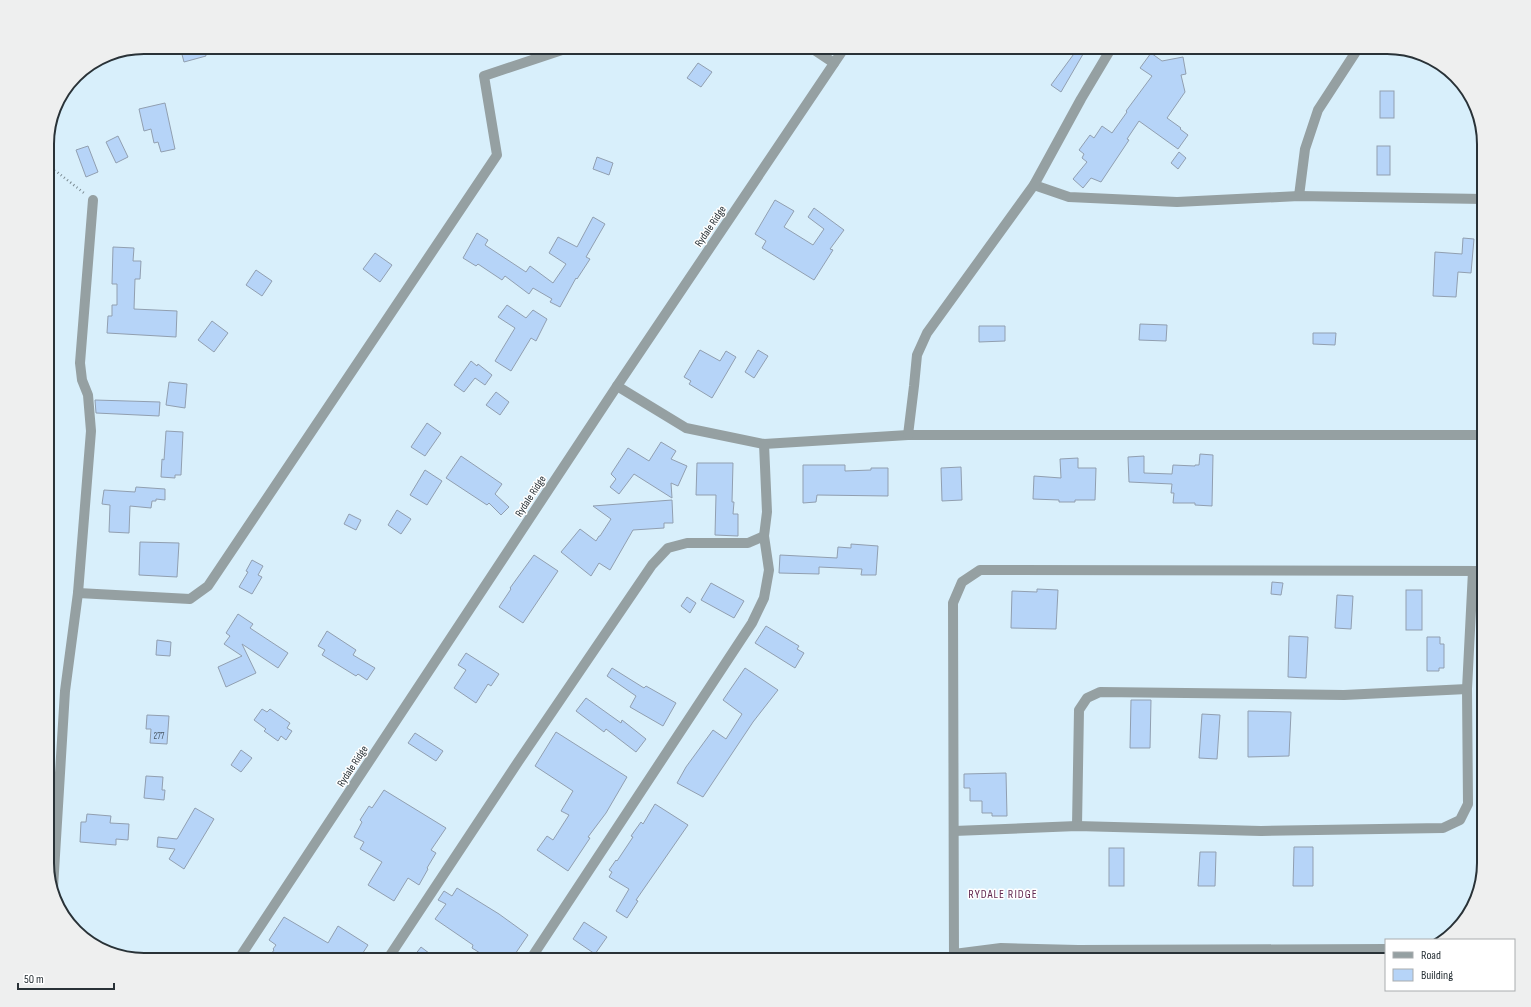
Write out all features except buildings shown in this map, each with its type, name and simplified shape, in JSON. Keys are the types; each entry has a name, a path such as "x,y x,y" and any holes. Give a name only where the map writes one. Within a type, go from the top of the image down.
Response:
{"street":[{"path":"78,593 190,599 208,586 497,155 484,76 550,54"},
{"path":"820,54 834,63"},
{"name":"Rydale Ridge","path":"243,953 617,386 840,54"},
{"path":"908,435 917,355 927,333 1034,185 1081,99 1108,54"},
{"path":"1299,196 1305,148 1318,110 1354,54"},
{"path":"1034,185 1069,196 1176,202 1299,196 1477,199"},
{"path":"54,870 65,691 78,593 91,431 88,395 82,380 80,363 93,200"},
{"path":"617,386 686,428 764,444 908,435 1477,435"},
{"path":"535,953 752,623 764,598 769,570 764,536 767,512 764,444"},
{"path":"393,953 518,762 652,565 668,548 687,544 748,542 764,536"},
{"path":"954,953 953,602 962,582 980,570 1477,571"},
{"path":"954,831 1077,826 1261,831 1443,828 1460,820 1468,804 1467,689 1473,571"},
{"path":"1077,826 1079,710 1087,698 1100,692 1344,695 1467,689"},
{"path":"975,953 1001,948 1056,953"},
{"path":"1181,953 1385,949"}],"path":[{"path":"54,170 93,200"}],"district":[{"name":"RYDALE RIDGE","path":"1003,894"}]}
